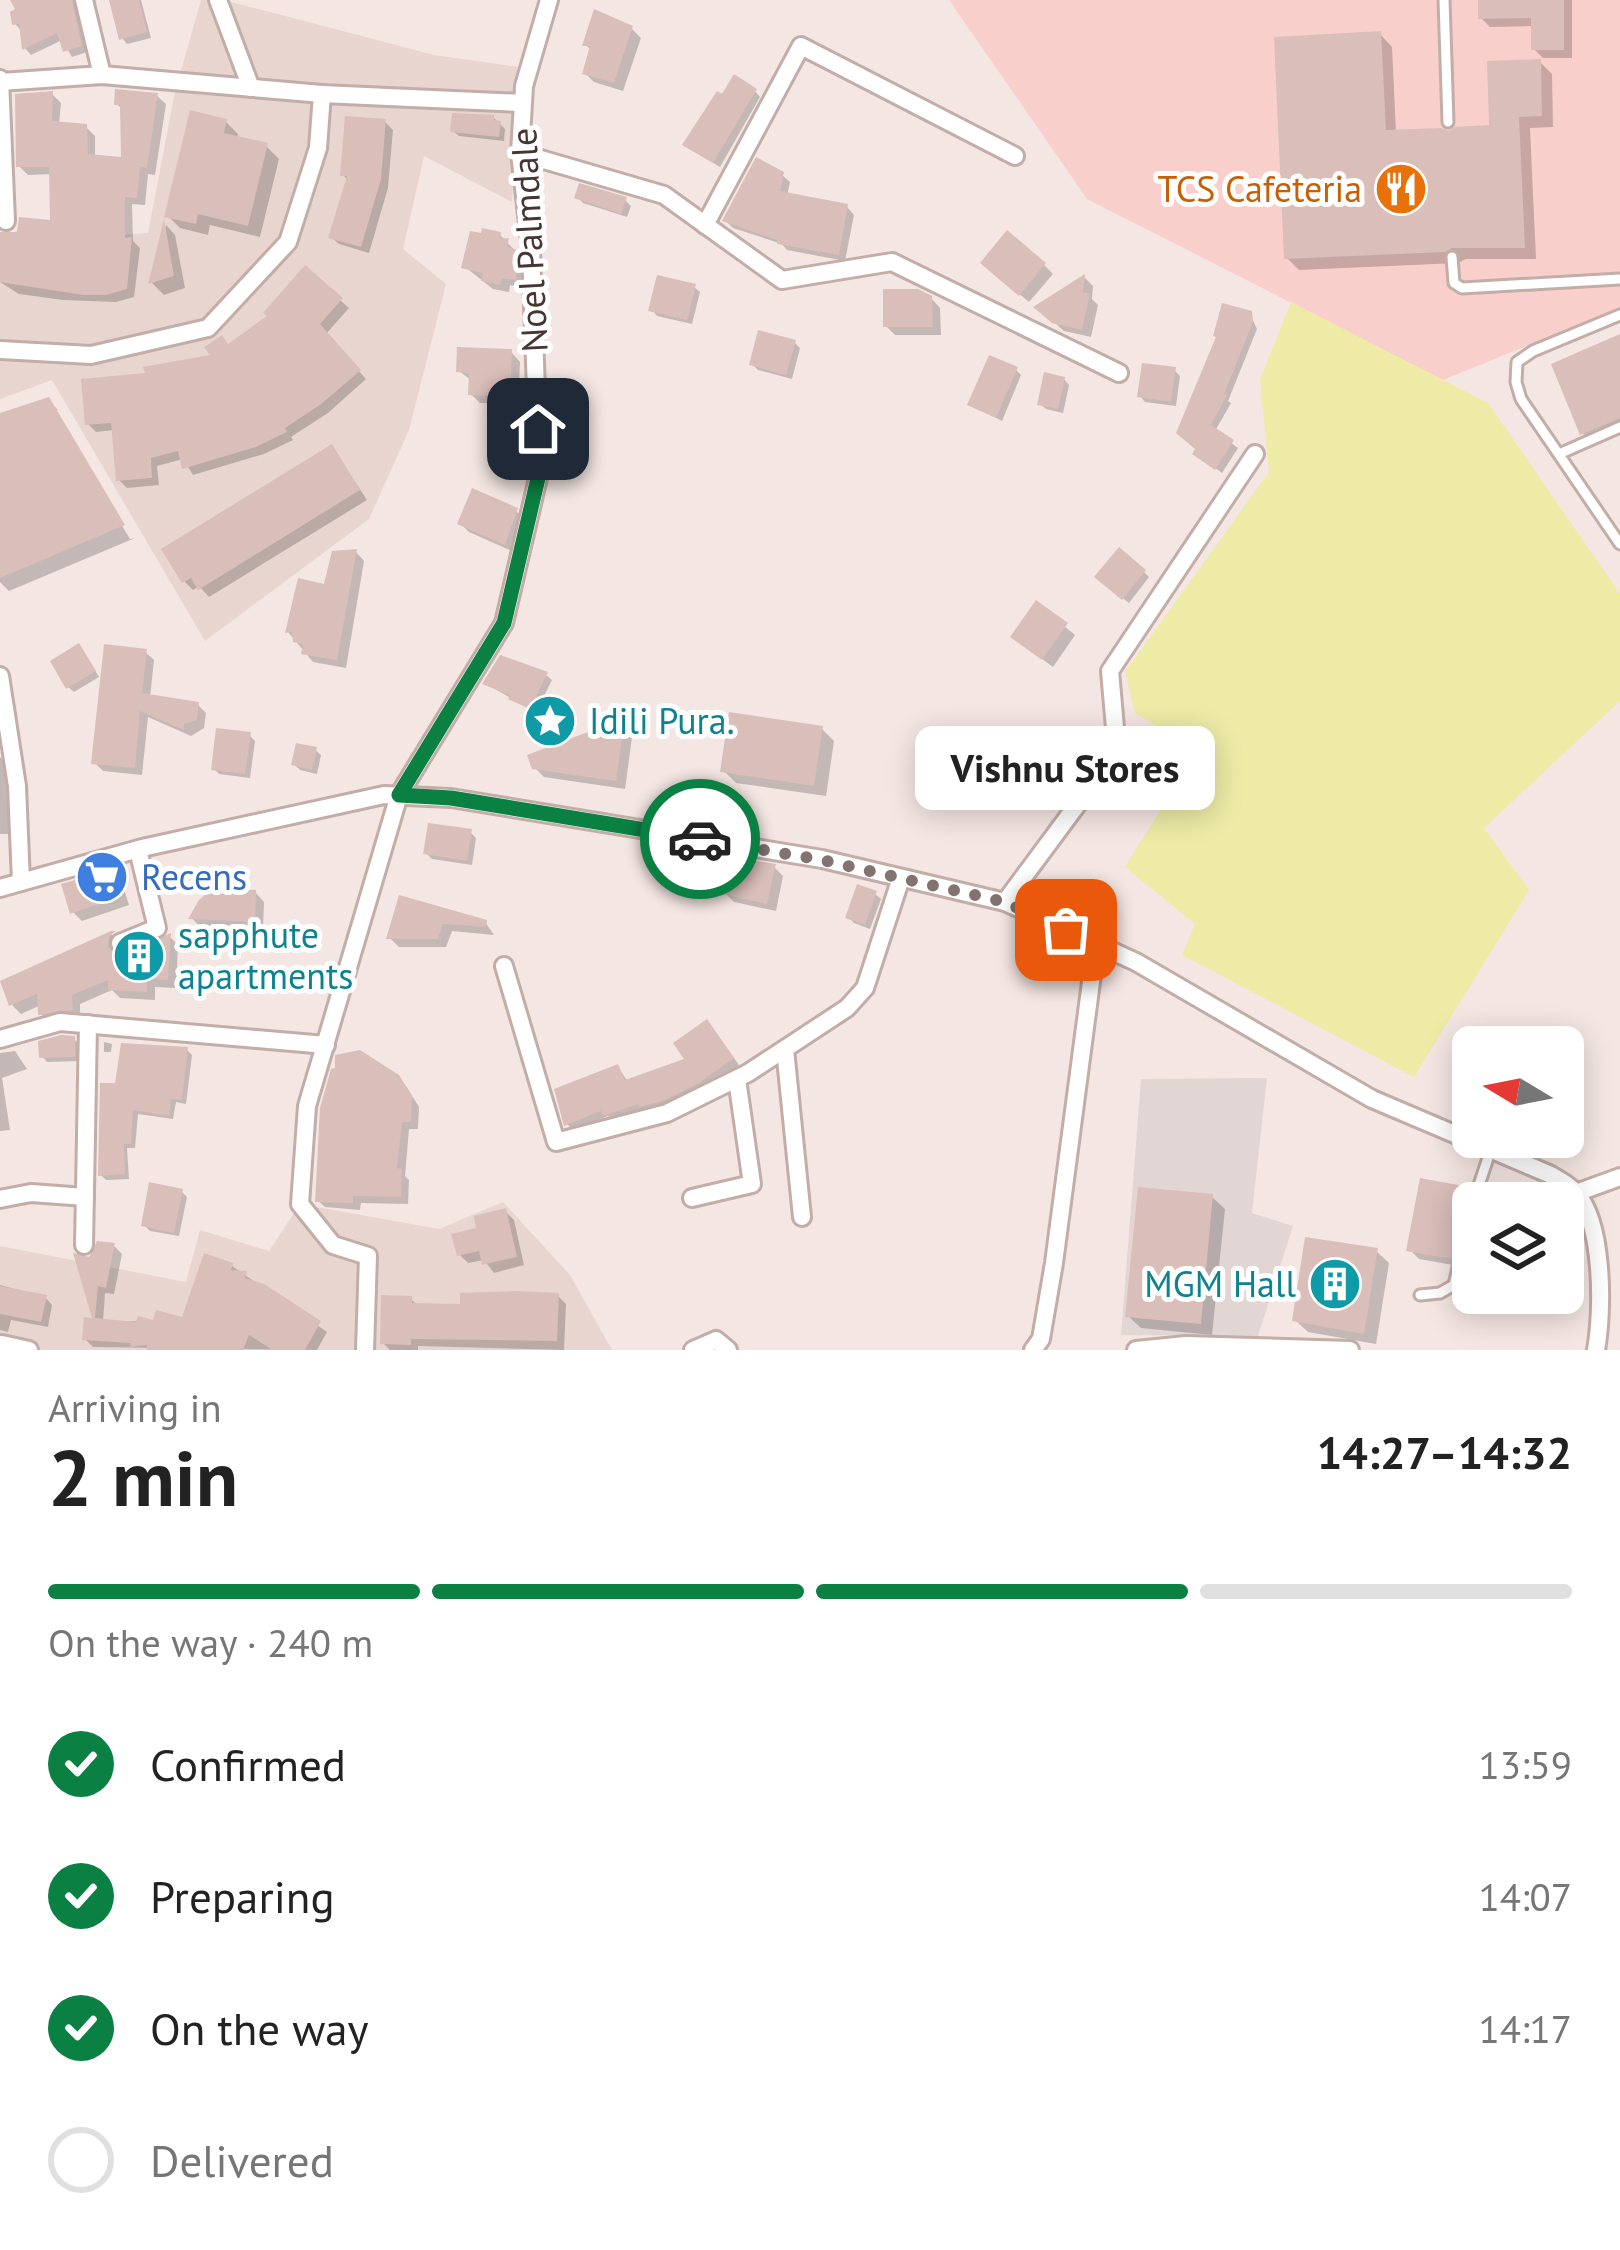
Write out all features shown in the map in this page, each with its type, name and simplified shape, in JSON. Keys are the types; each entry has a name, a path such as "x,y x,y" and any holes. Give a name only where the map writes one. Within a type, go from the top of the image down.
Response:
{"street":[{"path":"84,0 102,75"},
{"path":"218,0 250,88"},
{"name":"Noel Palmdale","path":"365,1350 368,1256 333,1245 300,1204 307,1106 399,795 504,623 539,474 531,250 520,153 523,103 549,0"},
{"path":"705,225 802,46 1015,156"},
{"path":"5,221 0,81 102,75 322,94 523,103"},
{"path":"0,350 92,355 208,328 288,242 318,148 322,94"},
{"path":"520,153 664,195 782,280 892,262 1119,374"},
{"path":"1005,902 1118,751 1110,671 1255,454"},
{"path":"0,676 17,786 21,882"},
{"path":"0,888 138,850 384,795 474,802 822,860 1005,902 1136,962 1372,1099 1452,1133"},
{"path":"120,943 157,928 138,850"},
{"path":"505,966 556,1142 667,1113 737,1079 847,1008 865,988 901,878"},
{"path":"1033,1350 1041,1339 1052,1279 1096,944"},
{"path":"0,1039 60,1022 326,1045"},
{"path":"84,1245 88,1024"},
{"path":"785,1049 802,1216"},
{"path":"692,1198 752,1184 737,1079"},
{"path":"1512,1158 1561,1182"},
{"path":"1584,1190 1620,1177"},
{"path":"0,1199 31,1193 85,1197"},
{"path":"1584,1208 1591,1221 1603,1315 1596,1350"},
{"path":"693,1350 716,1340 728,1350"},
{"path":"1,1344 28,1350"},
{"path":"1136,1350 1186,1345 1350,1350"}],"lane":[{"path":"1444,0 1448,122"},
{"path":"1452,257 1454,283 1462,288 1620,279"},
{"path":"1620,316 1533,350 1517,362 1516,382 1521,399 1620,544"},
{"path":"1558,454 1620,428"},
{"path":"1420,1295 1440,1293 1454,1285 1488,1158"}],"shaded area":[{"path":"201,0 224,0 434,55 518,67 512,202 424,156 403,249 446,284 409,430 369,519 205,641 52,380 0,399 0,242 148,233 175,92"},
{"path":"949,0 1620,0 1620,308 1443,380 1087,199"},
{"path":"1291,302 1488,403 1620,594 1620,701 1484,828 1529,890 1414,1077 1182,955 1195,924 1125,867 1197,751 1135,713 1125,672 1269,472 1260,380"},
{"path":"1267,1078 1252,1213 1293,1226 1258,1336 1121,1335 1141,1079"},
{"path":"503,1202 570,1275 612,1350 0,1350 0,1246 186,1282 200,1230 269,1251 300,1204 439,1229"}],"building":[{"path":"10,0 72,0 82,46 63,52 57,33 22,50 19,24 12,25 10,12 15,9"},
{"path":"109,0 139,0 147,32 119,40"},
{"path":"1478,0 1564,0 1564,50 1531,50 1531,18 1478,19"},
{"path":"594,9 633,26 614,83 582,74 590,46 582,46"},
{"name":"TCS Cafeteria","path":"1381,31 1386,130 1449,131 1489,125 1487,61 1541,59 1542,116 1519,117 1525,248 1284,259 1274,37"},
{"path":"734,74 757,89 713,163 682,145 717,91 722,94"},
{"path":"115,89 158,93 147,168 140,167 137,198 125,197 125,238 132,237 127,289 83,295 0,282 0,232 17,232 19,217 50,220 49,167 16,167 15,94 53,91 52,121 87,124 88,154 121,157"},
{"path":"190,110 227,119 224,133 268,143 248,226 198,214 196,224 164,217"},
{"path":"452,113 494,115 494,120 501,121 499,137 450,132"},
{"path":"345,116 386,119 381,179 361,247 328,238 347,176 340,176"},
{"path":"756,157 784,172 780,191 848,204 839,255 777,244 777,240 722,221"},
{"path":"579,183 627,197 621,214 574,198"},
{"path":"164,219 174,276 148,284 152,269"},
{"path":"482,228 501,232 500,239 509,238 507,247 518,250 516,280 502,278 500,285 481,281 483,273 461,268 470,231 481,233"},
{"path":"1007,230 1046,263 1019,296 980,263"},
{"path":"305,265 343,298 320,324 361,370 285,428 287,432 256,447 182,469 178,451 151,458 152,478 116,481 111,423 85,425 81,379 145,373 143,367 210,355 204,347 222,335 228,344 267,316 263,313"},
{"path":"1085,274 1083,293 1090,293 1082,330 1052,323 1033,307"},
{"path":"657,275 696,284 687,320 648,311"},
{"path":"883,289 918,289 932,296 933,327 883,327"},
{"path":"1222,303 1252,311 1253,322 1211,425 1234,440 1215,470 1192,454 1195,449 1176,433 1216,337"},
{"path":"758,330 796,340 786,375 749,365"},
{"path":"1620,334 1620,418 1580,435 1551,364"},
{"path":"457,347 512,349 510,397 468,395 469,373 456,372"},
{"path":"989,355 1018,367 996,418 967,405"},
{"path":"1142,363 1176,367 1171,402 1137,397"},
{"path":"1044,372 1065,377 1058,409 1037,405"},
{"path":"49,397 125,525 0,578 0,413"},
{"path":"550,413 583,418 577,455 551,452"},
{"path":"332,444 360,490 198,590 191,578 182,583 161,549"},
{"path":"472,488 518,508 505,545 457,524"},
{"path":"1119,547 1146,570 1122,600 1094,577"},
{"path":"357,549 337,660 301,654 303,644 293,642 292,632 285,633 298,578 324,584 332,551"},
{"path":"1036,600 1068,623 1042,660 1010,637"},
{"path":"79,643 96,671 66,689 50,661"},
{"path":"104,644 147,649 142,693 199,702 197,720 184,724 184,730 140,711 135,768 91,764"},
{"path":"500,655 548,672 530,709 482,684"},
{"path":"729,712 823,726 814,786 720,772"},
{"path":"625,718 616,781 532,769 527,755"},
{"path":"216,728 251,732 245,774 211,770"},
{"path":"296,743 317,747 312,770 291,765"},
{"path":"428,823 472,829 467,861 423,854"},
{"path":"730,857 776,864 767,904 722,894"},
{"path":"114,869 122,896 70,914 61,884"},
{"path":"857,884 877,891 865,925 845,918"},
{"path":"213,888 256,890 255,922 188,919"},
{"path":"399,895 487,920 486,927 443,924 438,939 386,939"},
{"path":"116,931 109,936 108,947 119,956 171,933 168,980 147,979 147,992 108,990 108,980 72,995 73,1010 38,1015 37,994 9,1006 0,981"},
{"path":"707,1019 734,1058 663,1101 603,1116 601,1111 564,1126 554,1089 618,1064 625,1080 684,1059 673,1043"},
{"path":"75,1036 75,1057 39,1058 38,1041"},
{"path":"121,1043 188,1047 182,1100 171,1099 169,1116 133,1110 131,1144 124,1144 125,1174 98,1176 100,1083 115,1083"},
{"path":"360,1050 399,1075 412,1096 411,1122 402,1122 397,1168 402,1169 401,1197 353,1196 353,1203 315,1202 320,1108 335,1055"},
{"path":"1420,1178 1452,1184 1451,1259 1406,1251"},
{"path":"149,1182 183,1189 174,1233 141,1226"},
{"path":"1138,1187 1213,1194 1201,1324 1125,1317"},
{"path":"506,1208 517,1257 482,1265 479,1251 457,1256 451,1234 476,1228 474,1216"},
{"name":"MGM Hall","path":"1305,1237 1378,1248 1364,1334 1292,1321"},
{"path":"97,1241 115,1243 106,1288 98,1286 95,1318 153,1320 156,1310 182,1317 204,1253 233,1263 231,1270 247,1271 245,1278 264,1284 321,1321 305,1350 273,1350 249,1335 243,1350 146,1350 147,1345 82,1340 84,1317 92,1318 73,1253 89,1257"},
{"path":"0,1286 47,1295 41,1322 0,1314"},
{"path":"460,1293 559,1293 557,1341 411,1339 411,1345 380,1344 381,1295 412,1296 412,1303 460,1304"}],"way so far":[{"path":"700,839 822,860 1005,902 1066,930"}],"place":[{"name":"TCS Cafeteria","path":"1401,189"},
{"name":"Idili Pura.","path":"550,721"},
{"name":"Recens","path":"102,877"},
{"name":"Vishnu Stores","path":"1066,930"},
{"name":"sapphute apartments","path":"139,956"},
{"name":"MGM Hall","path":"1335,1284"}],"route":[{"path":"538,429 539,474 504,623 399,795 451,798 700,839"}]}
